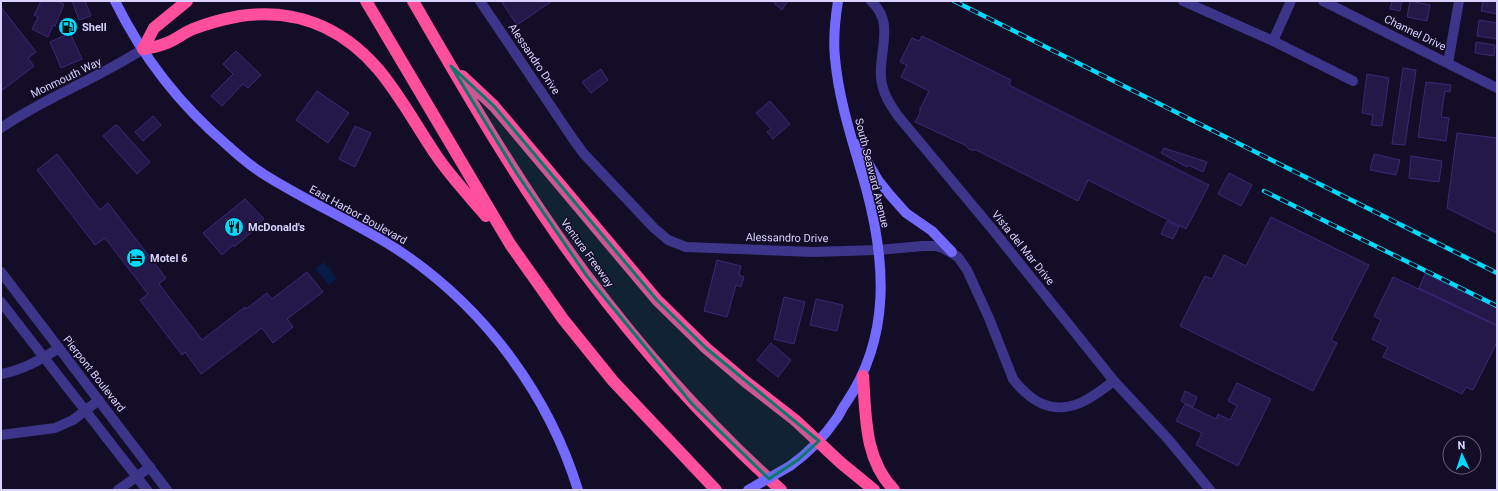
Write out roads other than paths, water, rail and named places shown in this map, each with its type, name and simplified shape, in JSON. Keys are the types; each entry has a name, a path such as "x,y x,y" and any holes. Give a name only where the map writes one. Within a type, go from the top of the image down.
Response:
{"highway":[{"path":"143,49 154,28 187,1"},
{"path":"366,1 510,244 563,319 613,381 716,490"},
{"name":"Ventura Freeway","path":"413,1 517,174 550,225 586,275 640,344 692,404 746,458 781,490"},
{"path":"143,49 164,44 192,29 216,21 240,16 263,14 284,15 304,20 334,31 358,48 378,70 437,157 510,244"},
{"path":"451,66 494,106 657,300 734,373 795,420 842,464 874,490"},
{"path":"862,376 868,441 875,463 888,484 894,490"}],"main road":[{"name":"East Harbor Boulevard","path":"115,1 128,28 155,68 185,106 243,159 263,174 294,193 369,232 402,253 433,276 467,307 505,350 522,373 538,399 563,448 578,490"},
{"name":"South Seaward Avenue","path":"748,490 774,477 798,460 818,441 837,418 862,376 876,335 882,286 878,250 870,206 838,86 834,57 834,28 838,1"},
{"path":"850,131 878,180 890,195 906,213 932,231 952,252"}],"street":[{"name":"Alessandro Drive","path":"480,1 584,154 654,228 668,240 686,247 813,252 935,246 952,252"},
{"name":"Vista del Mar Drive","path":"871,1 879,10 884,23 881,78 886,98 898,116 1114,381 1168,439 1210,490"},
{"path":"1183,1 1273,41 1353,81"},
{"path":"1273,41 1291,1"},
{"name":"Channel Drive","path":"1322,1 1497,88"},
{"path":"1448,63 1460,1"},
{"name":"Monmouth Way","path":"1,128 34,107 99,76 143,49"},
{"path":"952,252 963,263 967,270 989,318 1013,379 1033,400 1042,405 1051,407 1061,408 1072,406 1085,400 1114,381"},
{"name":"Pierpont Boulevard","path":"1,272 167,490"},
{"path":"1,302 147,490"},
{"path":"1,374 15,372 32,365 59,348"},
{"path":"1,435 55,428 73,420 99,400"},
{"path":"118,490 150,467"}],"water":[{"path":"324,262 337,278 329,285 315,269"}],"railway":[{"path":"954,1 1497,273"},
{"path":"1264,191 1497,306"}],"place":[{"name":"Shell","path":"68,27"},
{"name":"McDonald's","path":"234,227"},
{"name":"Motel 6","path":"136,258"}]}
